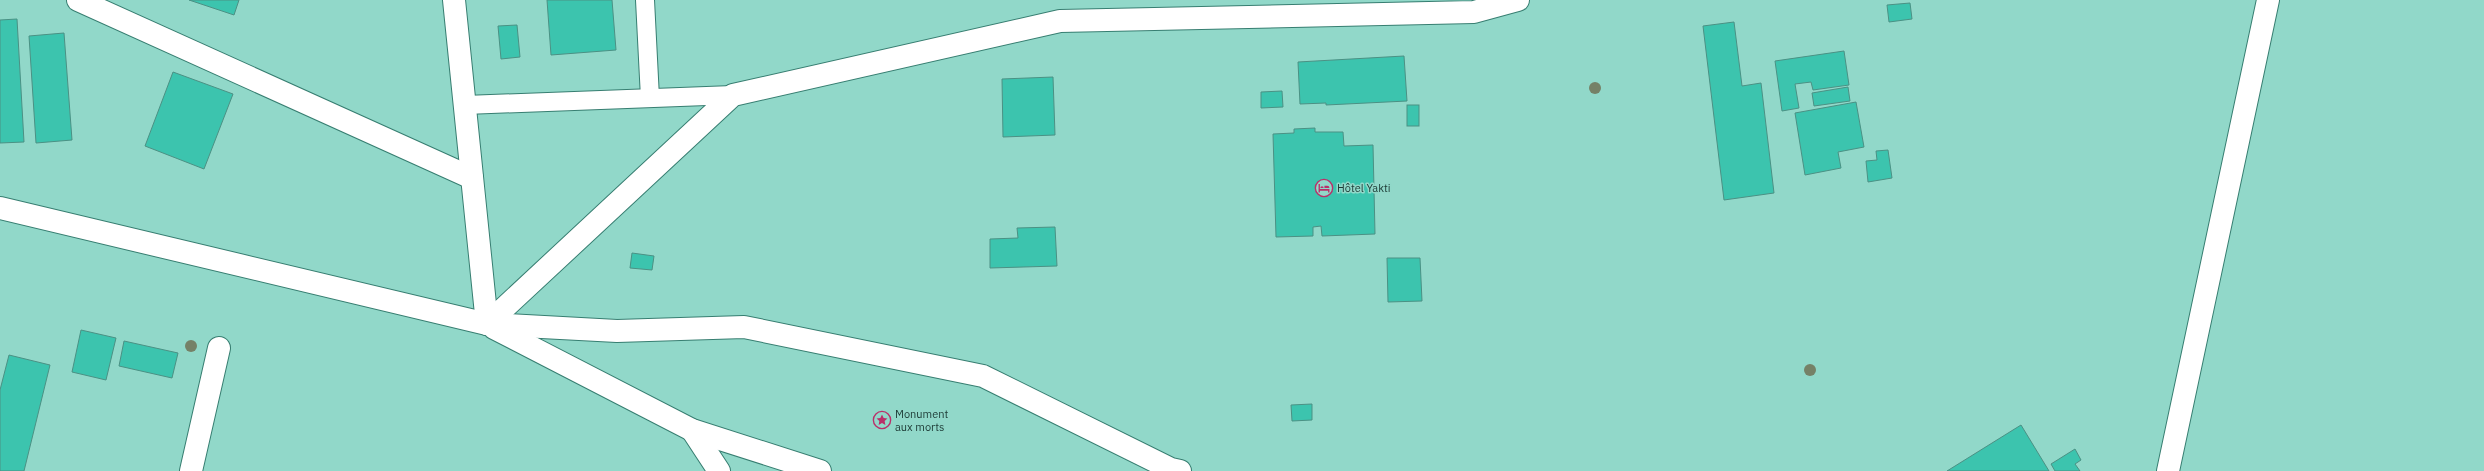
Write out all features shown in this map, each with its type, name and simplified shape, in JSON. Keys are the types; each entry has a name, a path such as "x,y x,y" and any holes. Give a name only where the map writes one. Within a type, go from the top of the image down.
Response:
{"street":[{"path":"78,0 472,178"},
{"path":"454,0 488,324"},
{"path":"488,324 733,95 1060,21 1474,12 1518,0"},
{"path":"2168,471 2268,0"},
{"path":"0,208 488,324 617,331 744,327 976,374 983,376 1168,470"},
{"path":"488,324 692,430 820,471"},
{"path":"191,471 219,348"},
{"path":"692,430 719,471"}],"lane":[{"path":"644,0 650,98"},
{"path":"465,105 733,95"}],"building":[{"path":"189,0 239,0 234,15"},
{"path":"547,0 612,0 616,50 551,55"},
{"path":"1910,3 1912,19 1889,22 1887,5"},
{"path":"17,19 24,142 0,143 0,20"},
{"path":"1734,22 1742,86 1761,83 1774,193 1724,200 1703,26"},
{"path":"517,25 520,57 501,59 498,26"},
{"path":"64,33 72,140 36,143 29,36"},
{"path":"1844,51 1849,85 1813,90 1811,82 1795,84 1799,108 1782,111 1775,61"},
{"path":"1404,56 1407,101 1326,105 1326,103 1300,104 1298,62"},
{"path":"173,72 233,94 204,169 145,146"},
{"path":"1053,77 1055,135 1003,137 1002,79"},
{"path":"1848,87 1850,101 1814,106 1812,93"},
{"path":"1282,91 1283,107 1261,108 1261,92"},
{"path":"1856,102 1864,147 1838,152 1841,168 1805,175 1795,113"},
{"path":"1407,105 1419,105 1419,126 1407,126"},
{"path":"1315,128 1315,132 1343,132 1344,146 1373,145 1375,234 1322,236 1321,226 1313,227 1313,236 1276,237 1273,134 1294,133 1294,129"},
{"path":"1888,150 1892,178 1868,182 1866,161 1877,160 1876,151"},
{"path":"1055,227 1057,266 990,268 990,239 1018,238 1017,228"},
{"path":"632,253 654,256 652,270 630,268"},
{"path":"1387,258 1420,258 1422,301 1388,302"},
{"path":"81,330 116,338 106,380 72,372"},
{"path":"124,341 178,353 172,378 119,366"},
{"path":"9,355 50,365 24,471 0,471 0,390"},
{"path":"1312,404 1312,420 1292,421 1291,405"},
{"path":"2021,425 2049,471 1947,471"},
{"path":"2075,449 2081,460 2075,464 2080,471 2055,471 2051,464"}],"place":[{"name":"Hôtel Yakti","path":"1324,188"},
{"name":"Monument aux morts","path":"882,420"}]}
